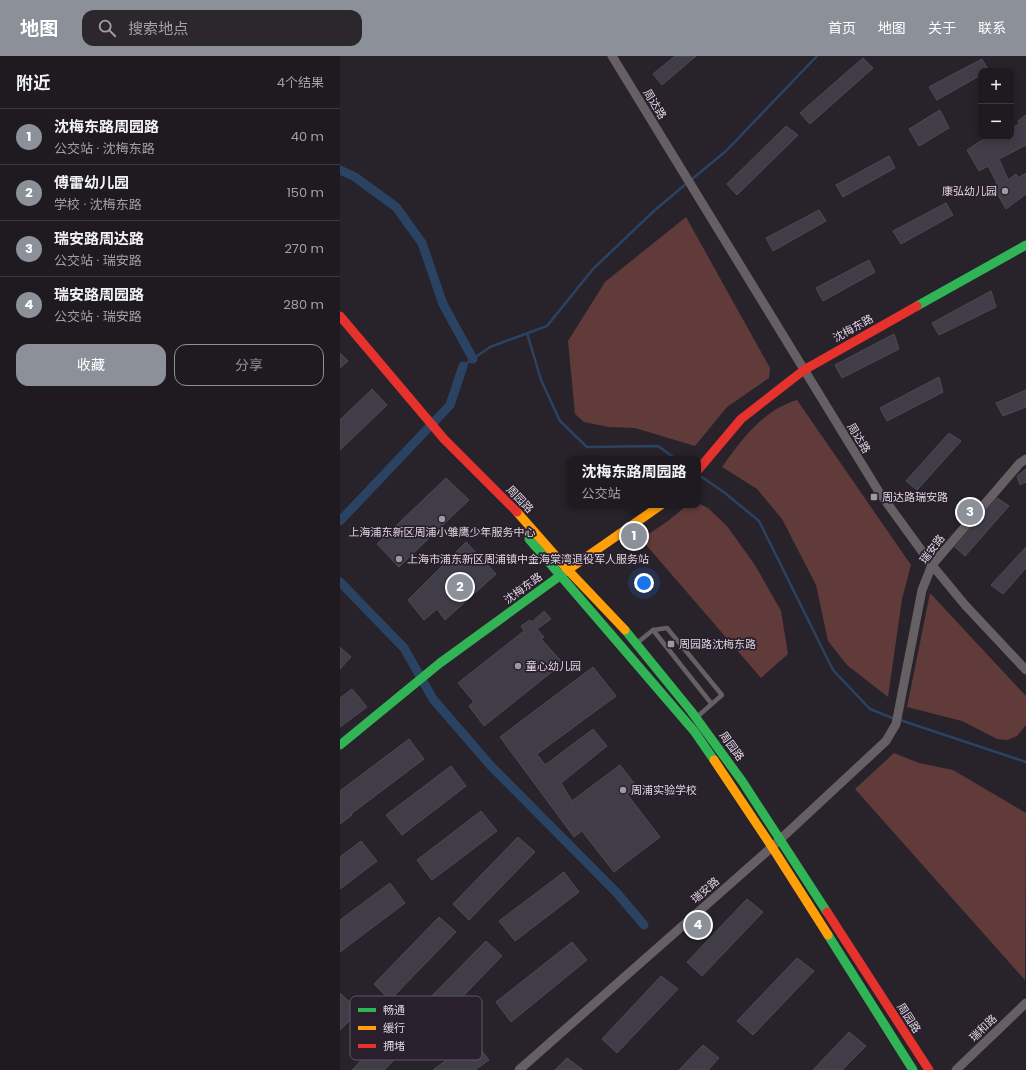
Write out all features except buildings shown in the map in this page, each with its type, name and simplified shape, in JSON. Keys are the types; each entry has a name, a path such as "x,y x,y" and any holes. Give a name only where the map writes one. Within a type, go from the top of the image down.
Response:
{"street":[{"name":"周达路","path":"612,56 698,199 879,492 932,565 965,605 1026,670"},
{"name":"沈梅东路","path":"701,466 741,419 804,370 1026,245"},
{"name":"周园路","path":"340,316 444,439 473,470 560,576 632,657 694,731 772,847 913,1070"},
{"name":"瑞安路","path":"519,1070 780,840 886,741 896,724 922,590 932,565 979,510 1026,459"},
{"name":"周园路","path":"473,470 508,502 568,570 615,617 696,718 742,781 929,1070"},
{"name":"沈梅东路","path":"340,745 440,663 657,508"},
{"name":"瑞和路","path":"956,1070 1026,1003"}],"lane":[{"path":"636,643 653,630 667,628 722,695 711,703 696,718"},
{"path":"653,630 711,703"}],"shaded area":[{"path":"686,217 770,368 769,378 727,407 695,446 635,428 609,427 584,422 575,414 568,341 605,282"},
{"path":"797,400 911,565 902,599 888,697 847,665 828,641 816,585 782,519 757,489 722,467 745,437 763,418"},
{"path":"701,504 708,508 727,526 755,565 781,611 788,654 761,678 641,539 668,521 683,508 701,508"},
{"path":"930,593 1026,696 1026,725 1017,736 1007,740 997,739 962,721 907,707"},
{"path":"894,753 919,763 953,770 1026,813 1025,980 855,789"}],"waterway":[{"path":"691,180 726,151 817,56"},
{"path":"340,170 355,177 396,207 422,243 443,304 473,359"},
{"path":"463,366 490,347 547,326 593,269 655,210 687,183"},
{"path":"527,333 541,380 560,421 587,447 658,446 672,456"},
{"path":"340,521 450,405 463,366"},
{"path":"701,476 725,493 759,521 833,670 870,709 895,719"},
{"path":"340,582 404,648 433,699 490,765 617,893 644,925"},
{"path":"900,720 1026,762"}],"traffic: fast":[{"path":"917,306 1026,245"},
{"path":"529,539 694,731 714,760"},
{"path":"340,745 440,663 572,567"},
{"path":"625,630 691,711 742,781 827,912"},
{"path":"828,935 913,1070"}],"traffic: slow":[{"path":"572,567 657,508"},
{"path":"517,512 568,570 625,630"},
{"path":"714,760 828,935"}],"traffic: jam":[{"path":"701,466 741,419 804,370 917,306"},
{"path":"340,316 444,439 517,512"},
{"path":"827,912 929,1070"}],"place":[{"name":"康弘幼儿园","path":"1005,191"},
{"name":"周达路瑞安路","path":"874,497"},
{"name":"瑞安路周达路","path":"970,512"},
{"name":"上海浦东新区周浦小雏鹰少年服务中心","path":"442,519"},
{"name":"沈梅东路周园路","path":"634,536"},
{"name":"上海市浦东新区周浦镇中金海棠湾退役军人服务站","path":"399,559"},
{"name":"傅雷幼儿园","path":"460,587"},
{"name":"周园路沈梅东路","path":"671,644"},
{"name":"童心幼儿园","path":"518,666"},
{"name":"周浦实验学校","path":"623,790"},
{"name":"瑞安路周园路","path":"698,925"}]}
